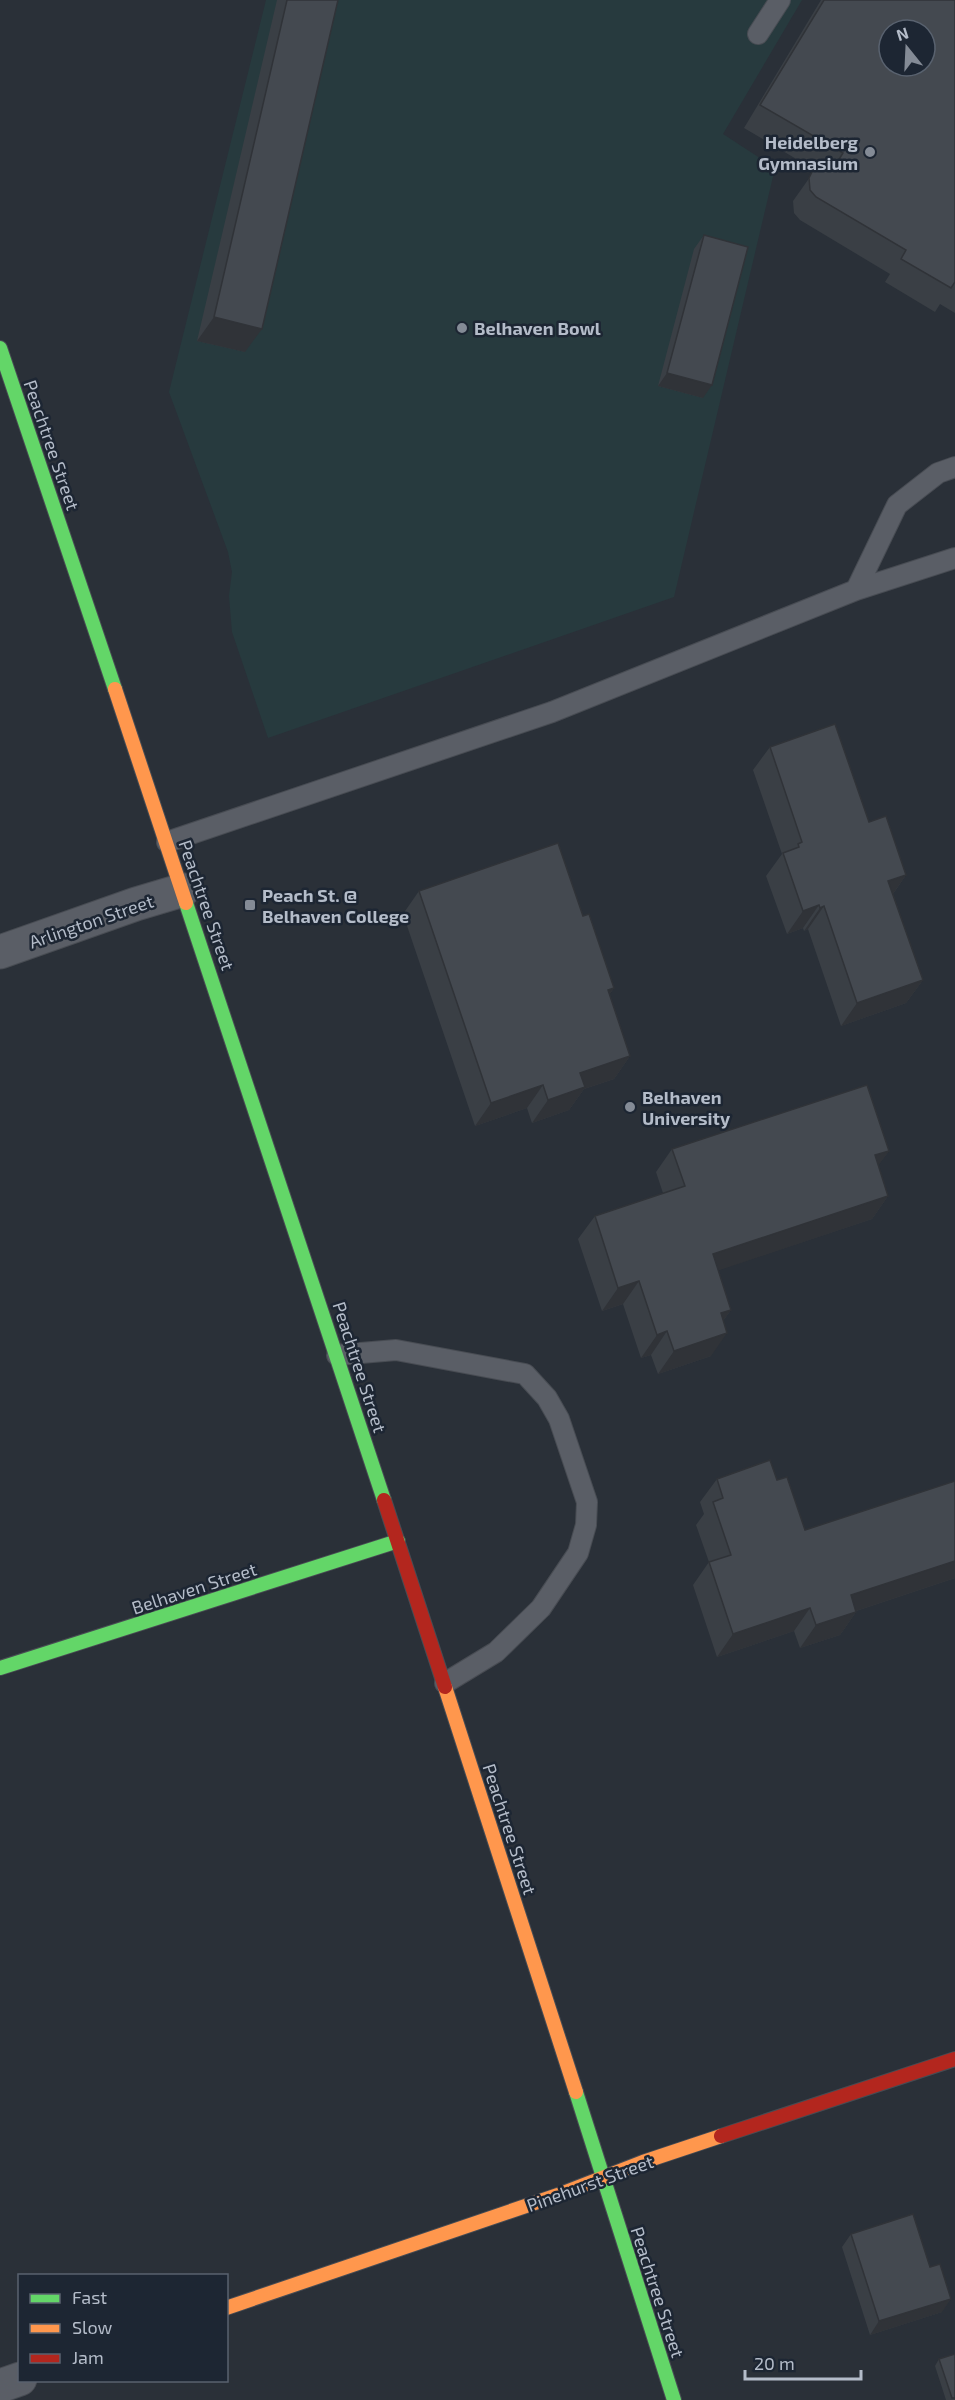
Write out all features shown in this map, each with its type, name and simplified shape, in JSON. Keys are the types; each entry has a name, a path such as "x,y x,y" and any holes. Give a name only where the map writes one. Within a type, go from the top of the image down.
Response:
{"street":[{"name":"Peachtree Street","path":"0,348 167,842 445,1683 674,2400"},
{"name":"Arlington Street","path":"0,952 136,904 183,890"},
{"name":"Belhaven Street","path":"0,1668 398,1541"},
{"name":"Pinehurst Street","path":"228,2307 547,2199 643,2162 955,2059"},
{"path":"0,2386 18,2380"}],"lane":[{"path":"758,34 780,0"},
{"path":"856,590 897,505 938,473 955,467"},
{"path":"167,842 552,712 856,590 955,558"},
{"path":"337,1355 396,1350 525,1374 547,1398 560,1419 587,1502 586,1525 578,1552 541,1608 496,1652 445,1683"}],"green space":[{"name":"Belhaven Bowl","path":"266,0 802,0 723,134 775,168 674,597 268,738 232,632 229,596 232,572 228,552 169,392"}],"building":[{"path":"287,0 338,0 262,329 214,317"},
{"name":"Heidelberg Gymnasium","path":"824,0 955,0 955,282 951,288 901,259 906,250 816,197 810,190 809,178 813,170 824,164 835,166 843,153 760,105"},
{"path":"704,235 748,247 712,385 667,373"},
{"path":"835,724 869,822 886,816 906,875 888,881 923,980 857,1003 824,906 820,908 819,905 803,911 783,853 799,847 798,844 802,842 770,747"},
{"path":"558,843 583,916 589,914 614,988 608,990 630,1056 580,1073 585,1087 548,1100 543,1085 491,1103 419,891"},
{"path":"867,1085 889,1151 875,1155 888,1196 713,1254 731,1310 721,1313 727,1333 674,1351 667,1331 657,1335 639,1281 618,1288 595,1216 685,1186 672,1149"},
{"path":"770,1460 777,1480 787,1477 805,1530 955,1481 955,1561 851,1595 856,1612 816,1625 810,1608 733,1634 709,1562 731,1555 713,1502 723,1498 717,1479"},
{"path":"913,2214 930,2267 940,2264 951,2299 879,2321 851,2234"},
{"path":"955,2354 955,2398 952,2398 939,2359"}],"traffic: fast":[{"path":"0,348 115,689"},
{"path":"186,903 384,1500"},
{"path":"0,1668 398,1541"},
{"path":"576,2092 674,2400"}],"traffic: slow":[{"path":"115,689 186,903"},
{"path":"445,1687 576,2092"},
{"path":"228,2307 558,2195 643,2162 721,2136"}],"traffic: jam":[{"path":"384,1500 445,1687"},
{"path":"721,2136 955,2059"}],"place":[{"name":"Heidelberg Gymnasium","path":"870,152"},
{"name":"Belhaven Bowl","path":"462,328"},
{"name":"Peach St. @ Belhaven College","path":"250,905"},
{"name":"Belhaven University","path":"630,1107"}]}
